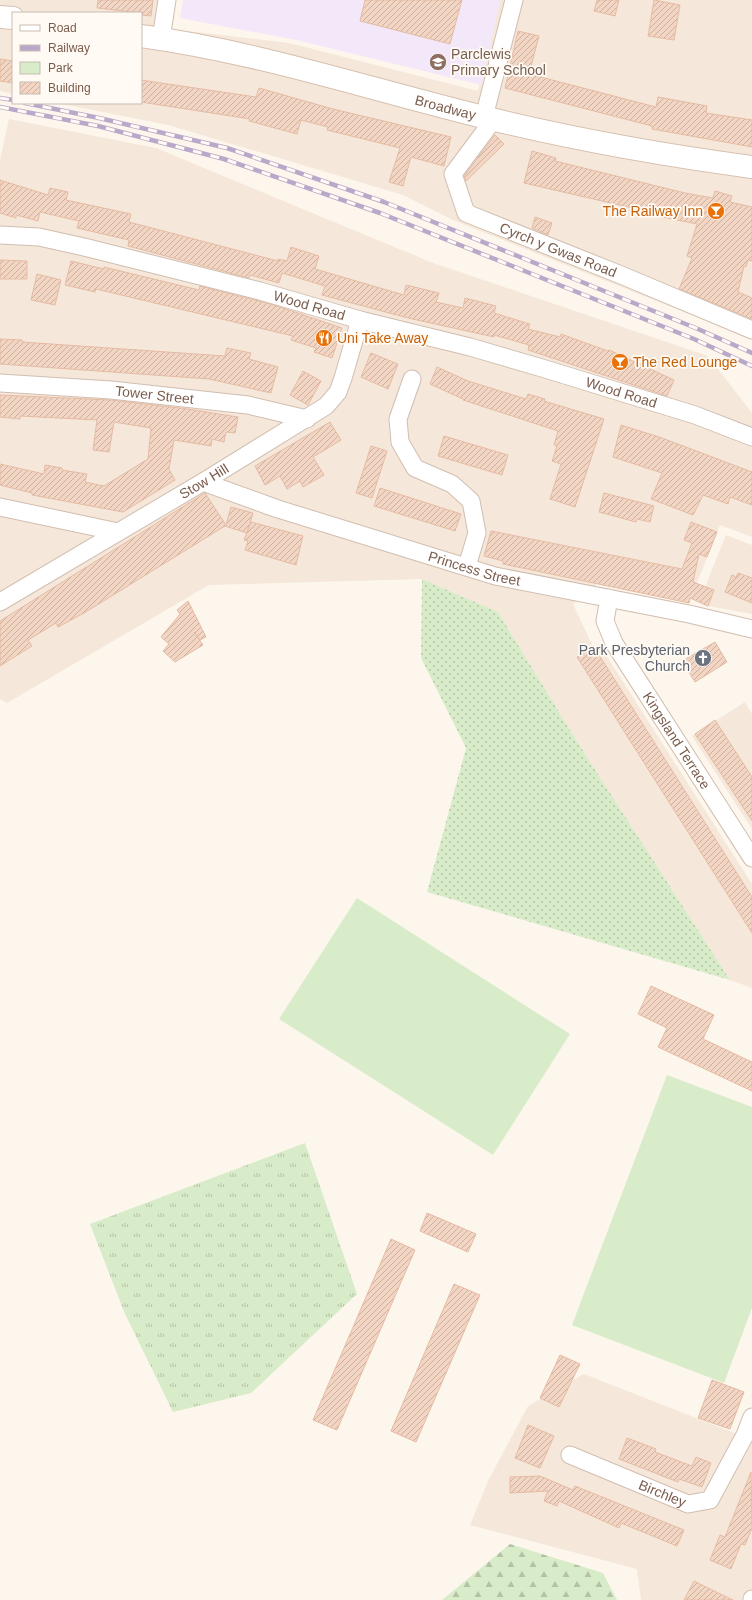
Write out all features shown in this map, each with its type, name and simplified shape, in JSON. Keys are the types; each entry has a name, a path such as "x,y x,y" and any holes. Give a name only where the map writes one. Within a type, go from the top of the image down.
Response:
{"main road":[{"path":"0,17 12,18"},
{"name":"Broadway","path":"151,37 235,51 489,118 669,156 752,167"}],"street":[{"path":"151,37 167,0"},
{"path":"489,118 514,0"},
{"name":"Cyrch y Gwas Road","path":"489,118 453,174 466,213 621,274 752,330"},
{"name":"Wood Road","path":"0,235 39,237 84,247 260,291 360,320 470,347 695,415 752,437"},
{"name":"Stow Hill","path":"0,602 204,482 326,406 338,392 360,320"},
{"path":"412,380 398,419 400,442 415,468 452,484 471,501 477,533 467,566"},
{"name":"Tower Street","path":"0,383 111,390 240,404 307,419"},
{"name":"Princess Street","path":"204,482 286,511 467,566 495,576 689,614 752,629"},
{"path":"0,507 118,532"},
{"name":"Kingsland Terrace","path":"609,598 605,621 614,643 752,858"},
{"path":"748,1439 752,1418"},
{"name":"Birchley","path":"570,1456 688,1504 710,1500 748,1439"}],"shaded area":[{"path":"0,0 175,0 171,29 289,43 478,91 500,0 752,0 752,339 455,221 403,195 168,125 63,104 142,104 142,12 12,12 12,94 0,91"},
{"name":"Parclewis Primary School","path":"183,0 500,0 482,85 296,40 180,18"},
{"path":"9,119 156,148 433,263 708,356 752,413 752,537 720,525 689,603 597,584 573,604 593,647 599,644 752,884 752,988 730,980 576,740 498,612 422,579 209,585 7,703 0,699 0,160"},
{"path":"726,535 752,545 752,614 708,606 699,602"},
{"path":"745,702 752,714 752,829 692,736"},
{"path":"584,1374 737,1434 752,1423 752,1600 641,1600 637,1569 470,1525 488,1481 528,1406"}],"green space":[{"path":"422,579 498,612 576,740 730,980 427,892 466,748 421,658"},
{"path":"357,898 570,1034 493,1155 279,1019"},
{"path":"667,1075 752,1107 752,1308 724,1383 572,1325"},
{"path":"305,1143 357,1294 251,1393 173,1412 125,1314 90,1224"},
{"path":"510,1544 603,1573 617,1600 442,1600"}],"building":[{"path":"98,0 153,0 151,16 142,15 142,12 97,8"},
{"path":"365,0 462,0 450,44 360,21"},
{"path":"597,0 619,0 615,16 594,11"},
{"path":"654,0 680,5 674,40 648,36"},
{"path":"518,31 539,36 529,74 656,107 658,97 707,106 706,113 752,120 752,147 652,129 652,126 505,88"},
{"path":"0,59 12,61 12,83 0,81"},
{"path":"142,80 256,97 259,88 333,109 451,137 444,166 411,157 403,186 389,182 400,148 327,130 328,127 301,120 297,134 249,121 250,119 142,102"},
{"path":"495,135 504,144 466,181 464,176"},
{"path":"532,151 556,158 555,161 685,193 713,198 715,191 732,196 730,202 752,207 752,261 748,260 746,267 744,266 738,292 752,298 752,319 679,289 692,258 687,256 697,224 642,213 642,211 628,207 524,183"},
{"path":"0,180 48,195 50,188 68,192 66,200 131,214 129,222 278,261 278,259 287,261 291,247 319,256 315,269 404,295 406,285 439,293 436,302 463,308 465,298 496,306 494,313 530,324 528,329 560,337 561,334 608,351 609,350 674,380 667,396 528,350 529,345 494,335 494,337 408,318 322,295 325,286 282,273 279,283 250,275 249,278 128,246 129,240 77,228 79,221 40,212 38,221 16,215 16,218 0,213"},
{"path":"535,217 552,223 548,235 532,228"},
{"path":"0,260 27,261 27,279 0,279"},
{"path":"71,261 104,269 104,267 199,290 200,286 274,305 342,328 332,358 314,352 316,348 291,340 293,336 96,289 95,292 65,285"},
{"path":"37,274 61,280 55,305 31,300"},
{"path":"0,339 22,340 22,342 225,356 227,348 251,353 249,359 278,367 271,393 209,379 0,364"},
{"path":"371,353 398,364 388,389 361,377"},
{"path":"437,367 468,381 526,399 528,394 545,399 544,401 604,419 575,507 550,499 561,464 552,461 557,446 554,445 558,431 463,400 430,384"},
{"path":"303,371 321,381 308,405 290,395"},
{"path":"0,395 110,400 188,409 238,417 235,433 226,432 224,442 212,439 211,446 174,440 169,469 175,480 123,512 32,495 32,493 0,485 0,464 44,474 45,465 62,468 62,470 87,474 85,482 104,486 148,459 151,428 114,422 109,452 93,450 97,420 20,416 20,419 0,417"},
{"path":"330,422 341,440 313,457 324,475 303,487 300,481 287,489 280,476 265,485 255,466"},
{"path":"621,425 662,438 752,472 752,505 730,497 728,504 703,495 693,515 651,499 662,473 613,457"},
{"path":"444,436 508,455 502,475 438,456"},
{"path":"371,446 387,451 372,498 356,493"},
{"path":"380,488 461,514 455,531 374,506"},
{"path":"205,493 226,525 231,507 253,513 247,533 225,526 84,613 58,627 56,623 28,640 32,646 0,666 0,621"},
{"path":"604,493 654,506 650,522 637,519 636,522 599,512"},
{"path":"251,522 303,536 296,565 245,550 248,541 244,540"},
{"path":"691,522 717,532 707,557 699,554 693,582 714,590 708,606 690,598 689,603 503,564 503,561 484,556 491,531 682,569 692,543 684,540"},
{"path":"738,573 752,578 752,603 725,592 732,575 736,577"},
{"path":"188,601 206,637 200,640 194,632 203,645 175,662 163,651 169,644 161,637 180,614 177,610"},
{"name":"Park Presbyterian Church","path":"715,642 727,662 695,682 682,661"},
{"path":"594,647 752,897 752,933 577,657"},
{"path":"715,720 752,777 752,821 695,734"},
{"path":"651,986 714,1015 703,1039 752,1062 752,1091 658,1047 667,1028 638,1014"},
{"path":"427,1213 476,1234 468,1252 420,1231"},
{"path":"391,1239 415,1250 337,1430 313,1420"},
{"path":"454,1284 480,1295 416,1442 391,1431"},
{"path":"560,1355 580,1364 559,1407 540,1398"},
{"path":"712,1380 744,1392 730,1429 698,1418"},
{"path":"528,1425 554,1436 540,1468 515,1458"},
{"path":"627,1438 656,1449 655,1452 692,1466 696,1457 711,1463 702,1487 679,1479 678,1482 619,1459"},
{"path":"751,1472 752,1528 745,1545 741,1544 731,1569 710,1560 720,1535 725,1537"},
{"path":"540,1476 573,1490 575,1486 684,1530 677,1546 621,1523 619,1528 559,1501 557,1506 544,1501 548,1491 510,1493 510,1477"},
{"path":"694,1581 706,1587 733,1600 684,1600"}],"railway":[{"path":"0,98 12,100"},
{"path":"30,104 99,118 227,148 384,202 698,329 752,353"},
{"path":"0,107 98,126 224,159 380,213 694,339 752,366"}],"place":[{"name":"Parclewis Primary School","path":"438,62"},
{"name":"The Railway Inn","path":"716,211"},
{"name":"Uni Take Away","path":"324,338"},
{"name":"The Red Lounge","path":"620,362"},
{"name":"Park Presbyterian Church","path":"703,658"}]}
